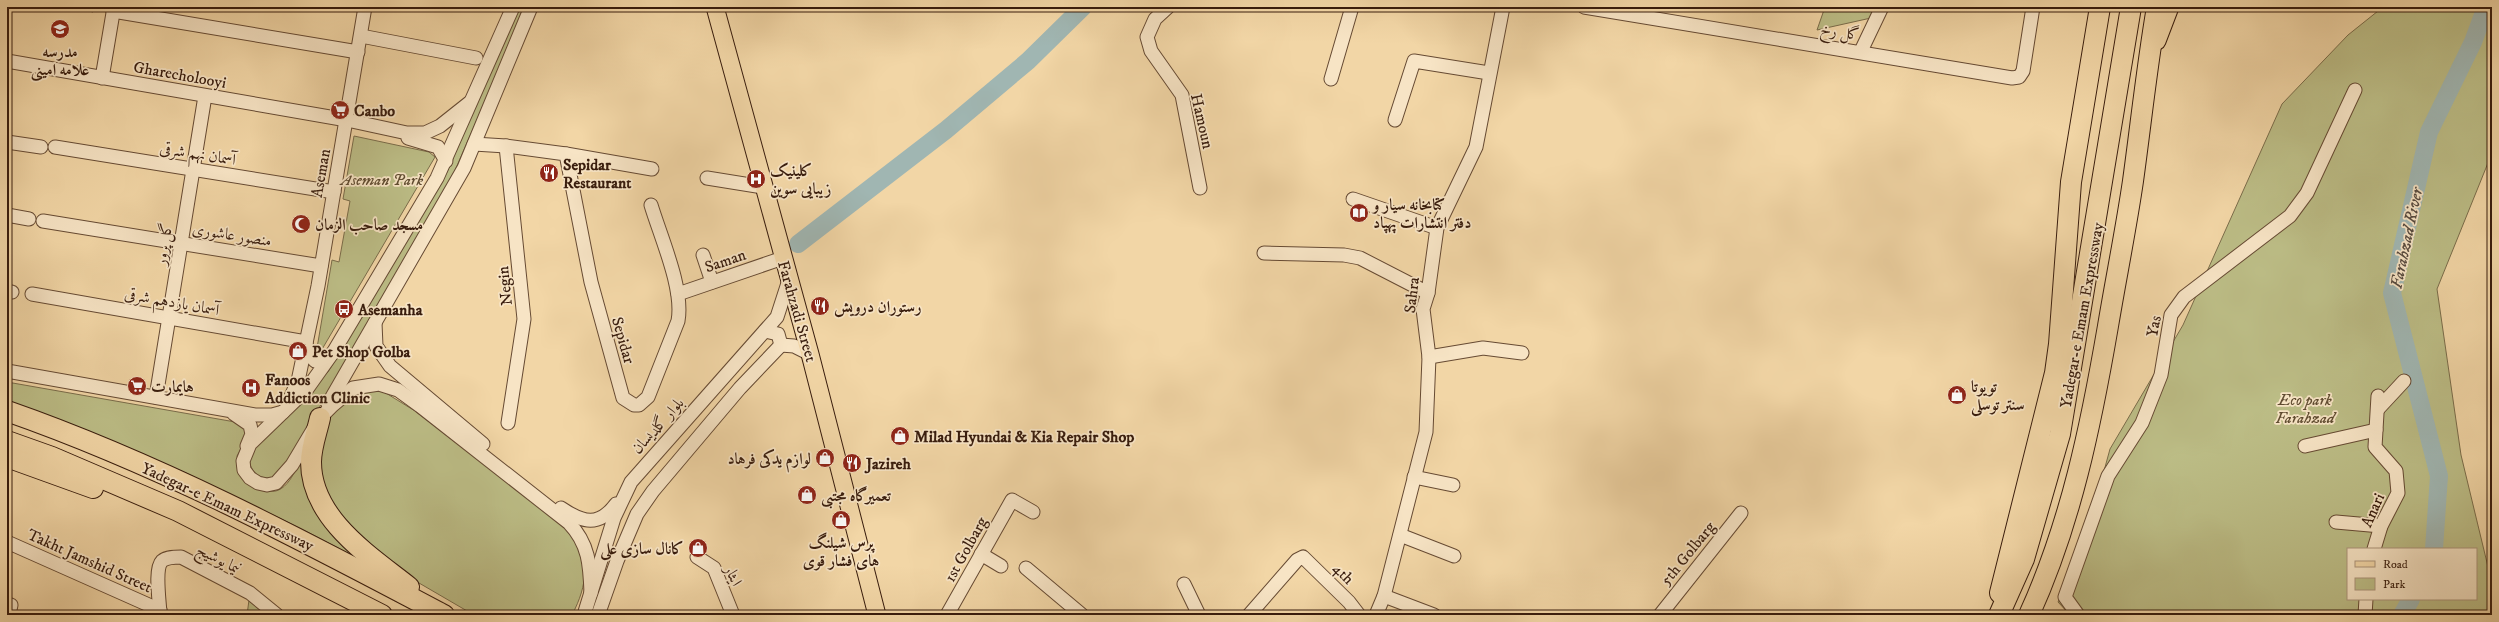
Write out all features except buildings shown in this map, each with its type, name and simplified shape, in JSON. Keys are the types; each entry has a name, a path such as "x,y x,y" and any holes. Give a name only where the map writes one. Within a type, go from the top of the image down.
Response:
{"highway":[{"path":"1995,615 2055,373 2060,344 2071,182 2100,7"},
{"name":"Yadegar-e Emam Expressway","path":"1999,615 2024,559 2060,434 2131,7"},
{"name":"Yadegar-e Emam Expressway","path":"2029,615 2053,558 2076,483 2088,433 2133,182 2146,71 2157,7"},
{"name":"Yadegar-e Emam Expressway","path":"7,411 62,430 187,485 298,539 443,615"},
{"path":"320,418 311,461 312,474 326,510 336,524 368,554 443,615"},
{"name":"Yadegar-e Emam Expressway","path":"7,440 52,457 178,511 382,615"},
{"path":"7,457 104,492 178,511"}],"main road":[{"name":"Farahzadi Street","path":"715,7 763,187 810,354 877,615"},
{"path":"2146,71 2170,7"}],"street":[{"name":"Aseman","path":"284,411 298,381 306,342 321,266 366,7"},
{"path":"245,451 307,389 334,352 446,161 514,7"},
{"path":"219,408 235,414 250,425 252,434 245,451 244,465 250,478 258,483 267,485 276,483 292,465 464,168 532,7"},
{"name":"Hamoun","path":"1168,7 1155,19 1147,37 1150,52 1182,95 1200,188"},
{"path":"1331,79 1352,7"},
{"name":"Sahra","path":"1376,615 1384,596 1426,432 1429,357 1424,309 1428,293 1437,228 1476,147 1489,73 1503,7"},
{"name":"گل رخ","path":"1584,7 1861,51 2012,78 2019,77 2023,70 2033,7"},
{"path":"1861,51 1882,7"},
{"path":"102,78 114,9 358,52"},
{"path":"361,36 476,58"},
{"name":"Gharecholooyi","path":"7,61 346,123"},
{"path":"1395,120 1414,61 1489,73"},
{"name":"Yas","path":"2078,615 2065,597 2108,476 2142,423 2161,375 2171,315 2184,297 2290,216 2307,193 2355,90"},
{"name":"گل پرور","path":"156,397 205,96"},
{"path":"346,123 407,133 425,132 449,120 473,99"},
{"path":"346,123 429,142 440,148 446,161"},
{"path":"7,142 41,147"},
{"path":"474,144 506,146 566,154 652,169"},
{"name":"آسمان نهم شرقی","path":"55,146 334,192"},
{"name":"Negin","path":"506,146 524,319 508,423"},
{"name":"Sepidar","path":"566,154 591,282 623,398 634,405 640,405 648,397 662,366 678,321 680,310 678,294"},
{"path":"707,178 763,187"},
{"path":"1353,199 1437,228"},
{"path":"651,205 678,294"},
{"path":"7,215 29,219"},
{"name":"منصور عاشوری","path":"43,221 321,266"},
{"path":"1264,253 1344,255 1360,258 1428,293"},
{"path":"703,255 712,282"},
{"name":"Saman","path":"678,294 783,258"},
{"name":"بلوار گلدیسان","path":"584,615 614,518 628,488 640,470 777,317 786,295 789,278"},
{"name":"آسمان یازدهم شرقی","path":"32,294 306,342"},
{"path":"374,322 378,352 390,366 548,500 570,514 588,520 600,519 610,512 628,488"},
{"path":"765,331 778,334 781,345"},
{"path":"306,342 308,354 315,360 326,358 334,352"},
{"path":"781,345 794,346 810,354"},
{"path":"598,615 617,561 637,514 658,484 740,388 781,345"},
{"path":"1429,357 1483,348 1522,353"},
{"path":"7,371 264,415 284,411"},
{"name":"Anari","path":"2374,548 2381,526 2398,493 2396,472 2375,447 2378,402 2404,380"},
{"path":"320,418 349,391 359,386 379,384 398,390 447,426 569,523 579,533 589,560 591,593"},
{"path":"2305,446 2376,430"},
{"path":"1414,478 1453,485"},
{"name":"1st Golbarg","path":"947,615 1012,500 1033,512"},
{"name":"5th Golbarg","path":"1660,615 1741,513"},
{"path":"2336,522 2381,526"},
{"path":"1400,535 1454,556"},
{"name":"Takht Jamshid Street","path":"7,542 160,612"},
{"path":"981,554 1001,566"},
{"name":"ایثار","path":"697,557 714,568 733,615"},
{"name":"4th","path":"1254,613 1297,560 1302,557 1349,602 1358,615"},
{"name":"نیما یوشیج","path":"160,612 158,570 162,562 170,558 181,558 250,593 277,615"},
{"path":"1026,568 1082,615"},
{"path":"1184,584 1199,615"},
{"path":"1384,596 1434,615"},
{"path":"2365,615 2366,600"},
{"path":"7,604 11,605 9,614 7,614"}],"green space":[{"path":"72,7 94,7 93,12"},
{"path":"519,7 526,7 453,175 285,467 273,477 264,478 260,476 253,471 250,463 250,457 256,444 328,372 365,312 447,172"},
{"path":"1825,7 1876,7 1871,18 1817,30"},
{"name":"Eco park Farahzad","path":"2383,7 2492,7 2492,153 2437,289 2461,455 2489,571 2492,571 2492,615 2070,615 2058,602 2084,544 2110,449 2183,325 2282,104 2348,35"},
{"name":"Aseman Park","path":"354,136 429,152 435,157 321,351 317,348 332,260 339,262 350,201 343,199"},
{"path":"7,382 241,423 248,435 237,456 240,471 266,490 279,490 293,475 301,456 307,461 372,566 302,529 186,473 7,400"},
{"path":"360,390 381,390 415,411 570,531 581,552 584,563 584,583 572,615 474,615 407,576 365,543 325,497 316,460 329,420 340,403"},
{"path":"249,600 266,615 247,615"}],"waterway":[{"path":"798,244 946,130 1028,61 1083,7"},
{"name":"Farahzad River","path":"2434,548 2439,476 2392,293 2429,132 2473,42 2486,7"},
{"name":"Farahzad River","path":"2402,615 2410,600"}],"place":[{"name":"مدرسه علامه امینی","path":"60,29"},
{"name":"Canbo","path":"340,110"},
{"name":"Sepidar Restaurant","path":"549,173"},
{"name":"کلینیک زیبایی سوین","path":"756,179"},
{"name":"کتابخانه سیار و دفتر انتشارات پهپاد","path":"1359,213"},
{"name":"مسجد صاحب الزمان","path":"301,224"},
{"name":"رستوران درویش","path":"820,306"},
{"name":"Asemanha","path":"344,309"},
{"name":"Pet Shop Golba","path":"298,351"},
{"name":"هایمارت","path":"137,386"},
{"name":"Fanoos Addiction Clinic","path":"251,388"},
{"name":"تویوتا سنتر توسلی","path":"1957,395"},
{"name":"Milad Hyundai & Kia Repair Shop","path":"900,436"},
{"name":"لوازم یدکی فرهاد","path":"825,458"},
{"name":"Jazireh","path":"852,463"},
{"name":"تعمیرگاه مجتبی","path":"807,495"},
{"name":"پرس شیلنگ های فشار قوی","path":"841,520"},
{"name":"کانال سازی علی","path":"698,548"}]}
